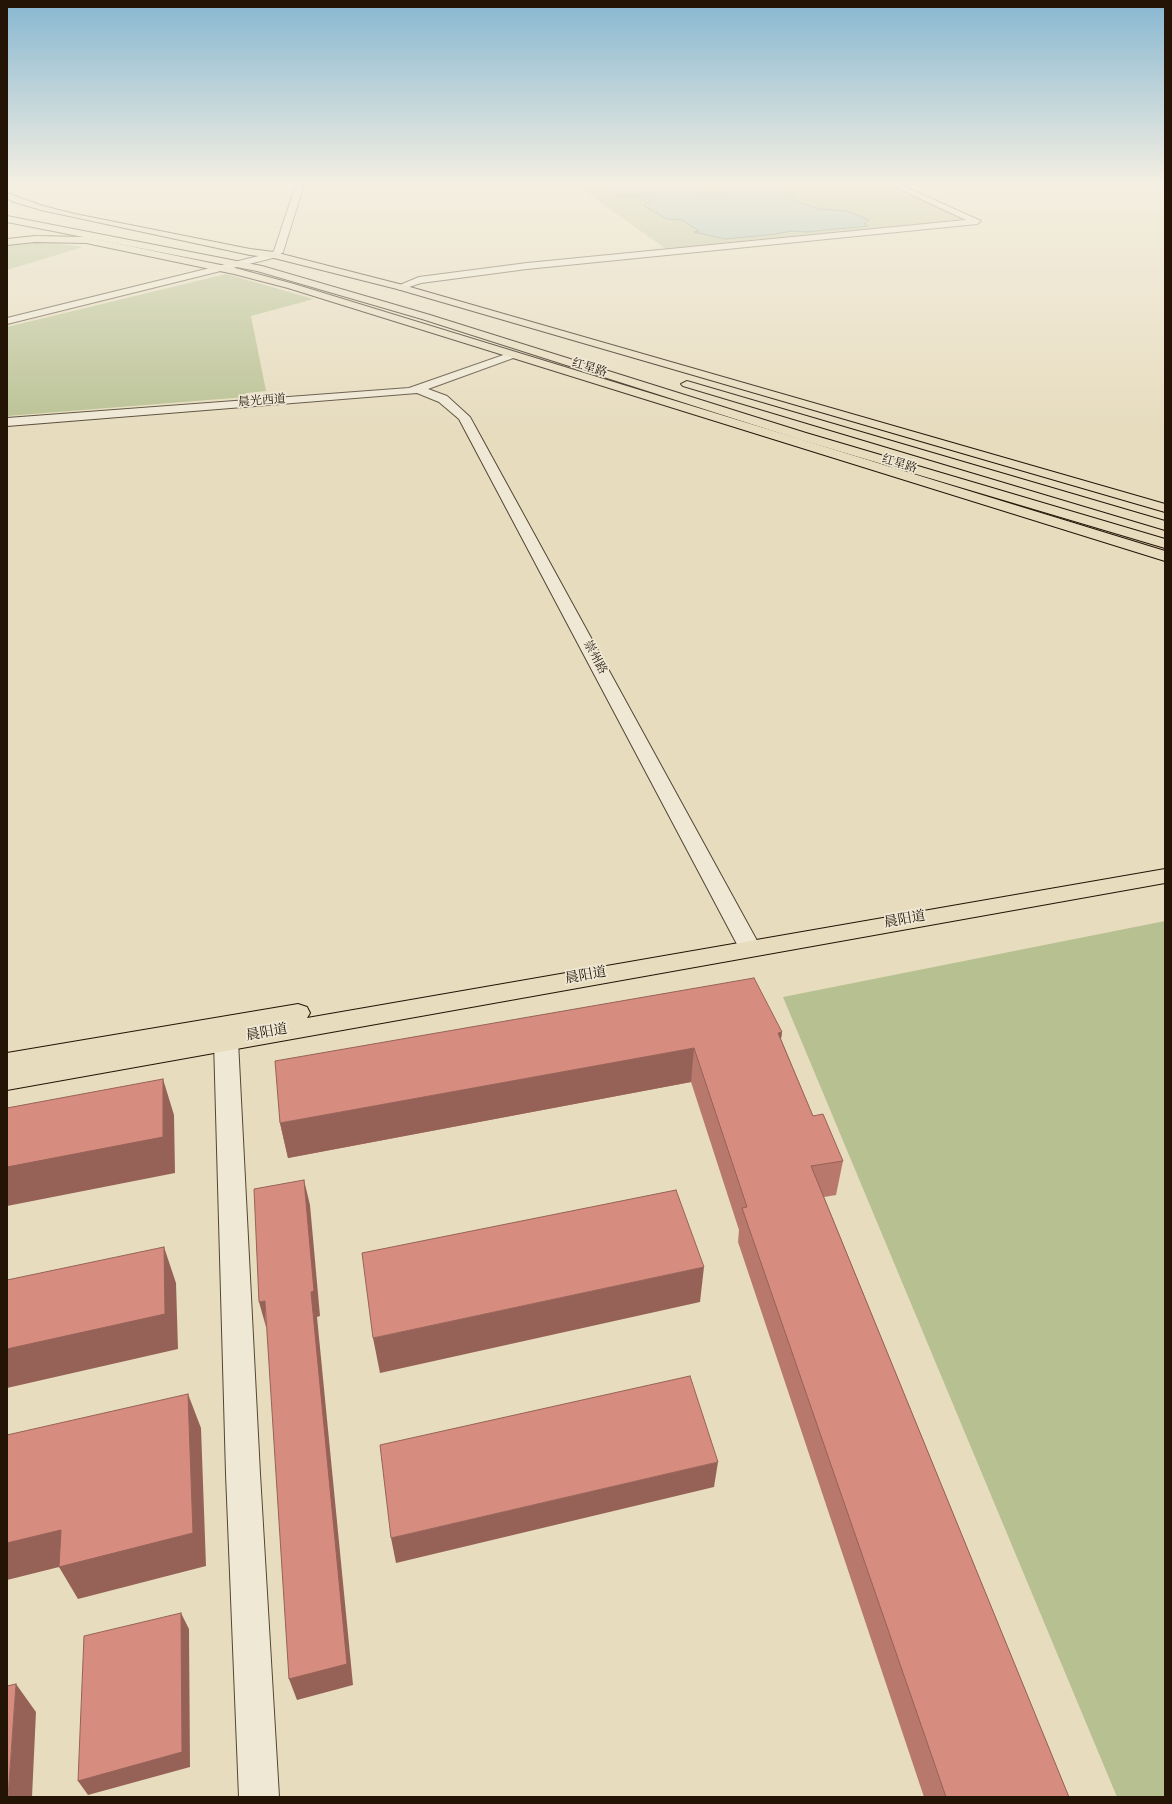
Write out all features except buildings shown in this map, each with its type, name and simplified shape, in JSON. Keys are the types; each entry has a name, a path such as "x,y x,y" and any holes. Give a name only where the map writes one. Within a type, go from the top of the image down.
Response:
{"main road":[{"path":"223,268 291,286 1165,556"},
{"name":"红星路","path":"280,268 433,319 802,436 1165,544"},
{"name":"红星路","path":"294,268 532,338"},
{"path":"326,268 400,287 1165,508"},
{"name":"红星路","path":"677,381 1165,526"},
{"name":"晨阳道","path":"7,1080 226,1041 747,942 1165,865"},
{"name":"晨阳道","path":"7,1062 1165,876"}],"street":[{"path":"7,320 221,268"},
{"path":"400,287 419,280 510,268"},
{"name":"晨光西道","path":"7,422 411,391 512,355"},
{"name":"崇州路","path":"417,389 444,399 464,417 747,942"},
{"path":"226,1041 243,1474 259,1797"}],"shaded area":[{"path":"226,274 314,299 251,316 266,391 246,393 246,397 7,416 7,327"},
{"path":"1165,921 1165,1797 1117,1797 783,997"}]}
